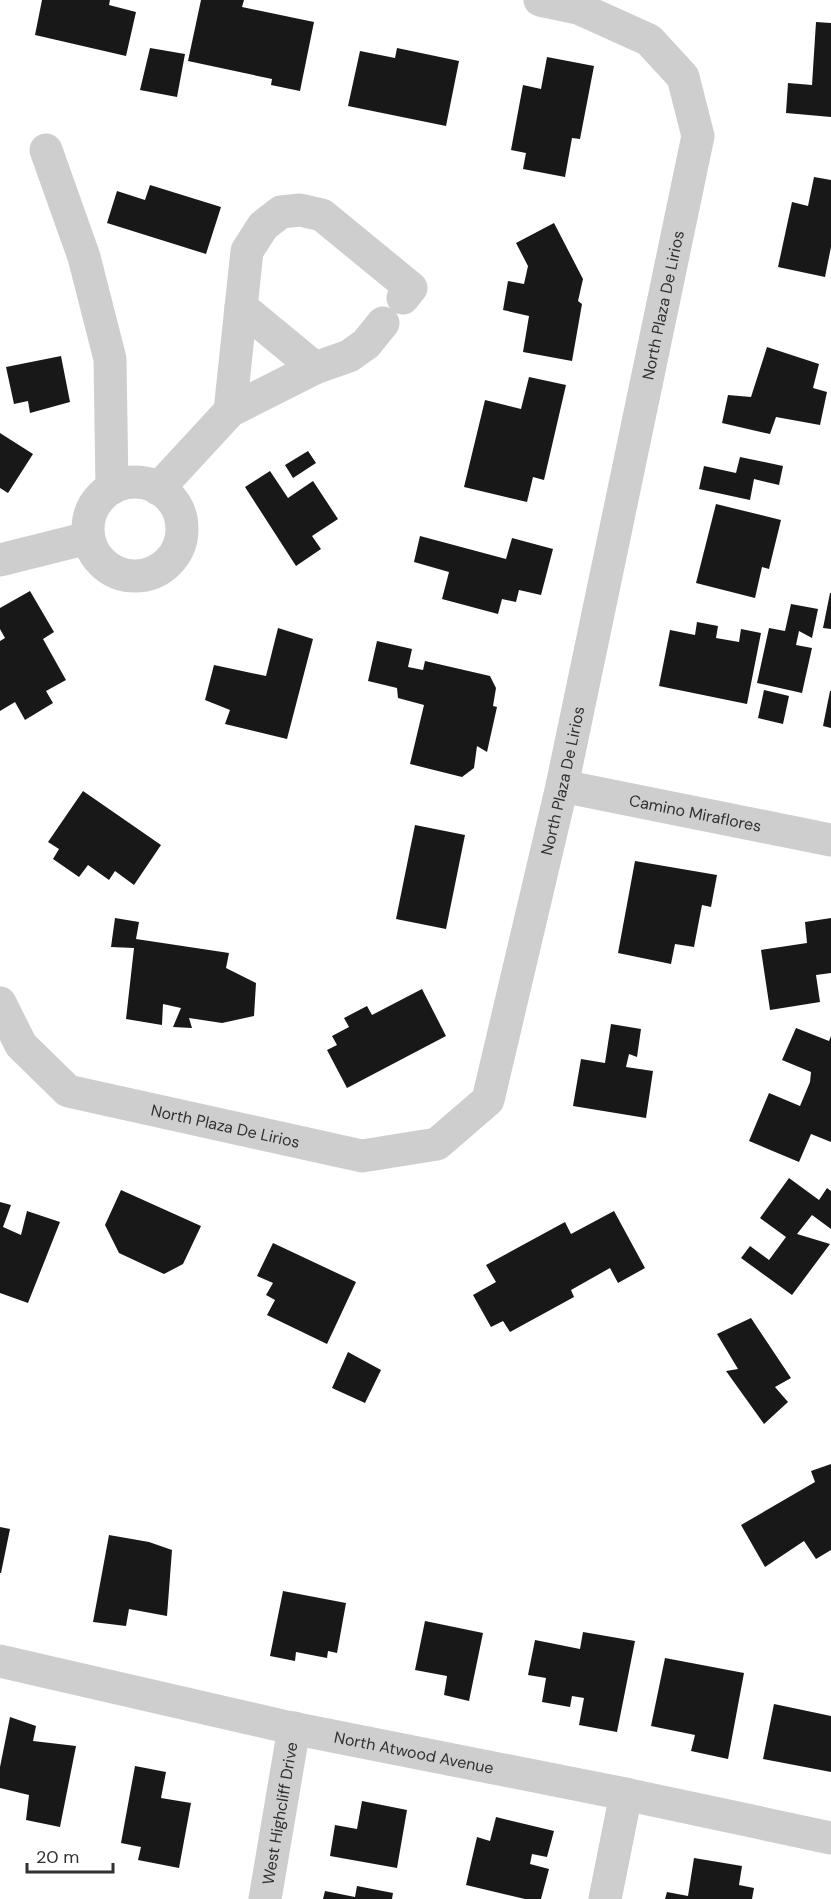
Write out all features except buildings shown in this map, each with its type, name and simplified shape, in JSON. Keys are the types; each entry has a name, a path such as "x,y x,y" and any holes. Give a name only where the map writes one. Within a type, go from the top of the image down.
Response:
{"street":[{"name":"North Plaza De Lirios","path":"0,1003 21,1045 68,1091 362,1156 438,1144 488,1100 562,786 698,136 683,77 649,40 579,8 540,0"},
{"path":"46,150 84,257 110,359 112,488"},
{"path":"230,411 247,251 263,226 281,212 300,210 321,215 411,288 403,297"},
{"path":"241,306 315,368"},
{"path":"158,489 230,411 315,368 349,357 366,344 383,323"},
{"path":"127,483 143,483 158,489 170,498 178,512 182,527 173,557 162,568 148,575 132,577 117,573 103,565 93,552 88,538 88,523 92,509 112,488 127,483"},
{"path":"0,560 88,538"},
{"name":"Camino Miraflores","path":"562,786 831,840"},
{"name":"North Atwood Avenue","path":"0,1661 294,1728 626,1794 831,1838"},
{"name":"West Highcliff Drive","path":"265,1899 294,1728"},
{"path":"605,1899 626,1794"}]}
